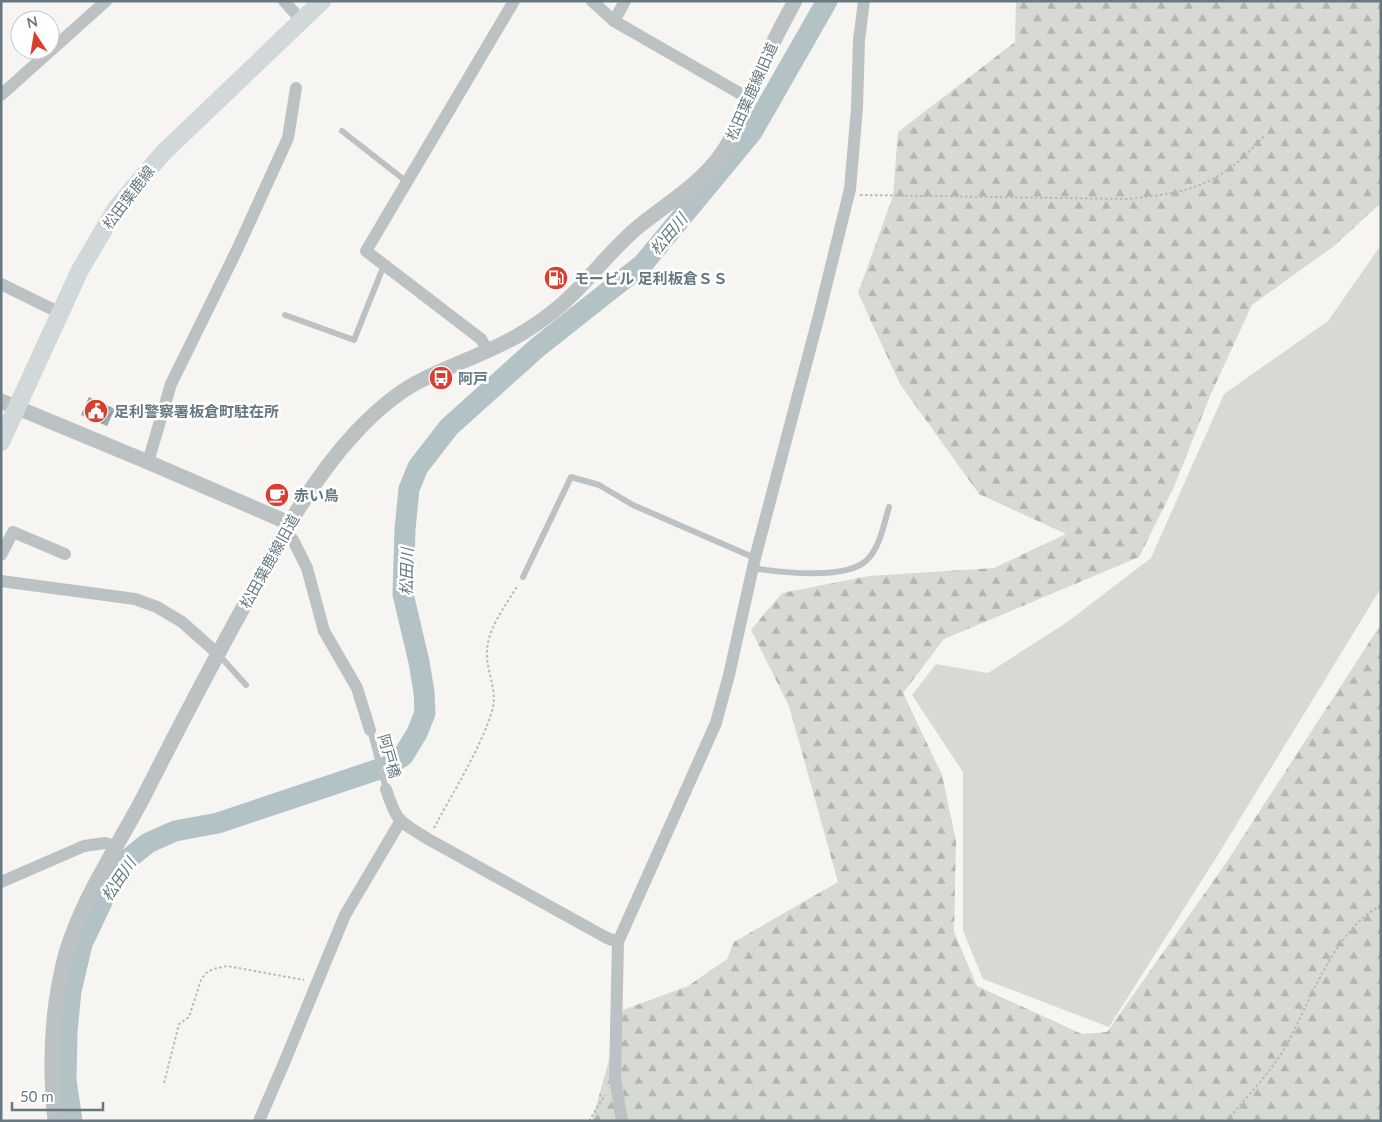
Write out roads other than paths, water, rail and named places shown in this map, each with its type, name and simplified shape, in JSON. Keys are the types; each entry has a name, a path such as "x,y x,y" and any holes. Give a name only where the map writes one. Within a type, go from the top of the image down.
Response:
{"main road":[{"name":"松田葉鹿線","path":"1,442 9,404 60,313 80,270 117,207 138,180 163,153 322,1"}],"street":[{"path":"1,95 106,1"},
{"path":"284,1 302,20"},
{"path":"488,351 481,339 366,251 514,1"},
{"path":"592,1 614,21 748,98"},
{"path":"614,21 625,1"},
{"name":"松田葉鹿線旧道","path":"55,1121 51,1071 52,1042 61,974 74,931 87,898 287,527 337,454 372,416 403,390 522,334 546,317 572,295 635,230 695,182 720,157 741,117 770,45 795,1"},
{"path":"622,1121 615,1078 618,942 716,723 729,675 754,563 818,319 848,195 854,148 859,40 864,1"},
{"path":"148,462 171,384 236,252 288,138 296,88"},
{"path":"1,284 60,313"},
{"path":"9,404 148,462 287,527 308,568 324,631 357,688 370,730"},
{"path":"1,555 13,532 65,554"},
{"path":"1,581 117,596 157,606 182,622 218,654"},
{"path":"386,789 394,812 400,822 607,938 618,942"},
{"path":"259,1121 345,915 400,822"},
{"path":"1,882 84,846 105,843 116,846"}],"lane":[{"path":"342,131 407,182"},
{"path":"285,315 354,340 384,265"},
{"path":"523,576 571,477 599,485 633,506 754,563 803,574 842,570 866,561 879,541 889,507"},
{"path":"218,654 246,685"},
{"name":"阿戸橋","path":"370,730 386,789"}],"waterway":[{"name":"松田川","path":"72,1121 66,1080 67,1031 71,991 82,944 109,887 128,859 148,843 175,831 218,823 388,766 403,756 417,733 425,713 419,662 403,594 405,529 409,489 418,467 449,427 538,347 643,264 752,132 827,1"}],"place":[{"name":"モービル 足利板倉ＳＳ","path":"556,278"},
{"name":"阿戸","path":"441,378"},
{"name":"足利警察署板倉町駐在所","path":"96,411"},
{"name":"赤い鳥","path":"277,495"}]}
